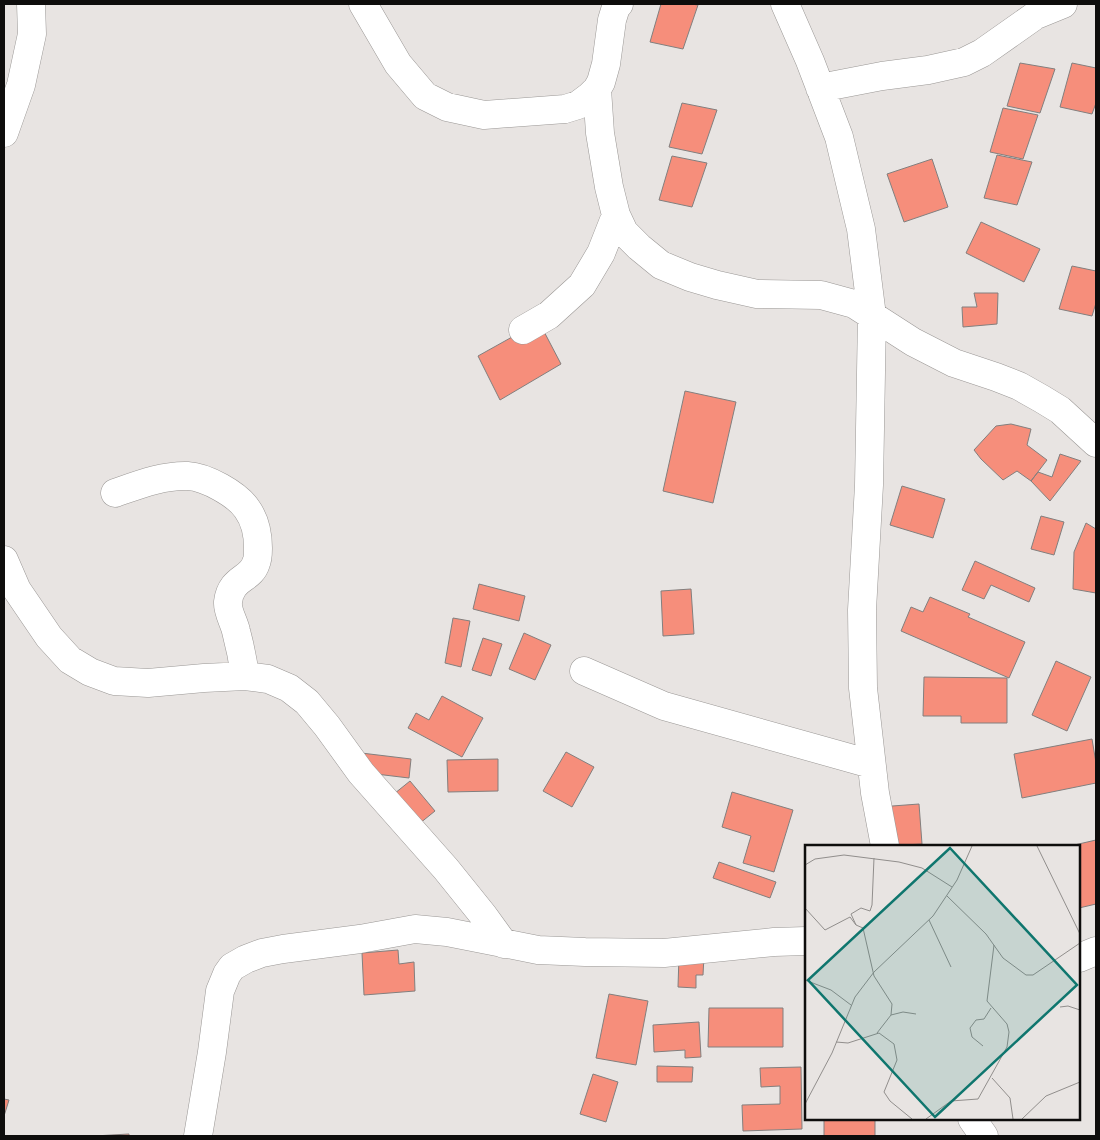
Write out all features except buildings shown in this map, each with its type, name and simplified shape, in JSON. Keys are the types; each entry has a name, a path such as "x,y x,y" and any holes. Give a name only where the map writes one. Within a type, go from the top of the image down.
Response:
{"street":[{"path":"4,133 21,85 32,34 31,4"},
{"path":"363,4 398,64 425,96 447,107 484,114 564,109 578,105 590,96 597,89 606,64 612,20 616,7 619,4"},
{"path":"785,4 810,61 839,137 861,230 872,316 869,485 862,610 863,688 874,793 885,845"},
{"path":"820,88 964,62 982,52 1040,10 1063,4"},
{"path":"597,89 600,133 609,187 616,215 624,232 661,265 690,277 757,294 821,295 854,304 914,342 954,363 996,376 1042,399 1060,410 1096,443"},
{"path":"564,109 587,122 600,133"},
{"path":"523,330 549,315 582,286 601,253 616,215"},
{"path":"115,493 150,481 187,476 198,477 220,487 246,507 258,536 257,563 252,570 234,585 230,593 228,605 242,654 244,676"},
{"path":"4,560 17,590 48,637 70,660 90,672 114,680 148,683 244,676 268,679 289,688 307,702 361,773 446,870 504,944"},
{"path":"584,671 664,706 872,764"},
{"path":"198,1136 220,991 232,967 262,953 415,929 447,932 538,950 585,952 664,953 774,942 805,941"},
{"path":"1080,958 1096,951"},
{"path":"973,1120 984,1136"}]}
